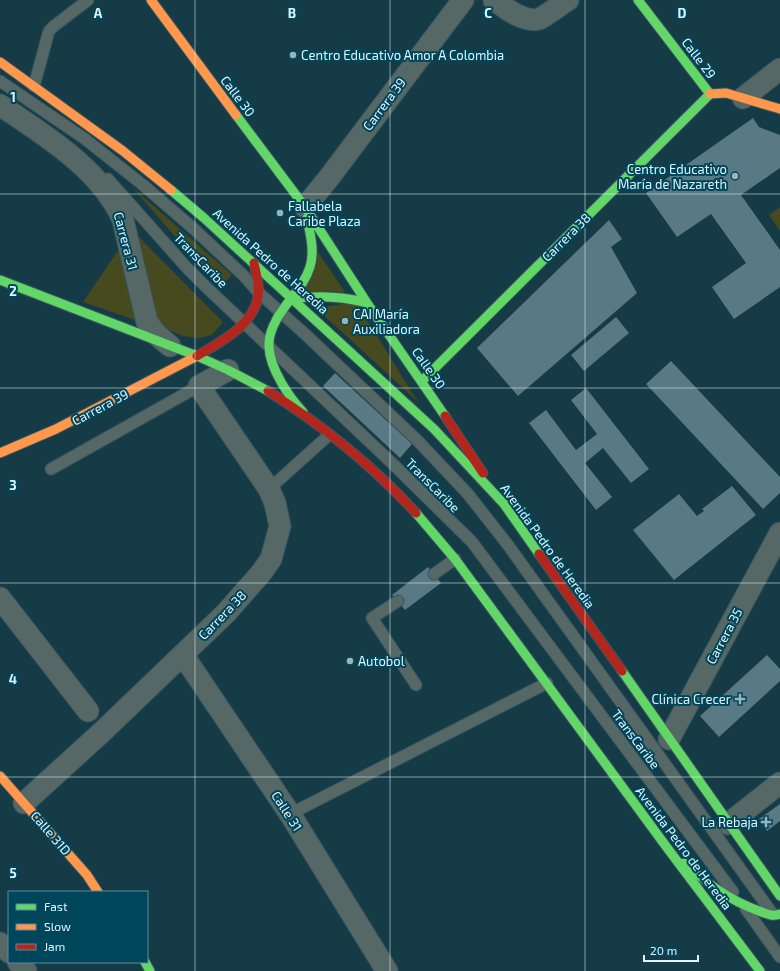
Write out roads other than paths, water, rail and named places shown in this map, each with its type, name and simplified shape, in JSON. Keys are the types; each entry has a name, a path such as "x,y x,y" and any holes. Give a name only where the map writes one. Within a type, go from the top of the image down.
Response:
{"main road":[{"name":"Calle 30","path":"151,0 304,208 367,303 422,380 504,504"},
{"name":"Calle 29","path":"638,0 710,94"},
{"name":"Avenida Pedro de Heredia","path":"0,62 123,151 163,183 254,263 426,420 504,504 780,896"},
{"path":"710,94 726,93 780,109"},
{"name":"Carrera 38","path":"422,380 710,94"},
{"name":"Calle 30","path":"269,347 273,329 281,311 301,287 308,273 312,257 312,241 304,208"},
{"path":"254,263 257,273 258,292"},
{"name":"Avenida Pedro de Heredia","path":"0,280 197,356 228,370 273,394 293,407 368,465 393,488 455,559 668,849 760,971"},
{"name":"Carrera 39","path":"0,453 56,429 197,356 228,337 244,323 253,310 258,292"},
{"path":"292,299 322,295 337,296 367,303"},
{"path":"269,347 279,379 293,401 310,419 329,435"},
{"name":"Calle 31D","path":"1,781 24,803 87,875 97,891"},
{"path":"668,849 717,890 742,905 778,918"}],"street":[{"name":"Carrera 39","path":"304,208 328,179 463,0"},
{"path":"494,0 523,18 538,19 568,0"},
{"path":"743,98 780,69"},
{"name":"Carrera 31","path":"0,105 41,133 82,164 105,191 117,208 123,220 146,322 156,334 172,347"},
{"path":"200,386 228,370"},
{"name":"Carrera 38","path":"24,803 102,732 226,613 262,572 271,559 280,526 275,503 269,489 200,386"},
{"name":"Carrera 35","path":"669,739 780,533"},
{"path":"0,598 88,711"},
{"name":"Calle 31","path":"183,655 290,814 387,971"},
{"path":"728,824 780,783"},
{"path":"0,943 8,951"},
{"path":"19,963 26,971"}],"lane":[{"path":"34,86 49,31 88,0"},
{"name":"TransCaribe","path":"0,81 85,139 115,162 194,229 244,276 258,292 281,311 444,467 488,518 778,918"},
{"name":"TransCaribe","path":"0,94 76,147 94,164 187,268 395,466 472,542 780,957"},
{"path":"51,469 200,386"},
{"path":"269,489 329,435"},
{"path":"434,574 455,559"},
{"path":"398,601 372,618 416,685"},
{"path":"290,814 547,683"}],"place":[{"name":"Centro Educativo Amor A Colombia","path":"293,55"},
{"name":"Centro Educativo María de Nazareth","path":"735,176"},
{"name":"Fallabela Caribe Plaza","path":"280,213"},
{"name":"CAI María Auxiliadora","path":"345,321"},
{"name":"Autobol","path":"350,661"},
{"name":"Clínica Crecer","path":"740,699"},
{"name":"La Rebaja","path":"766,822"}]}
